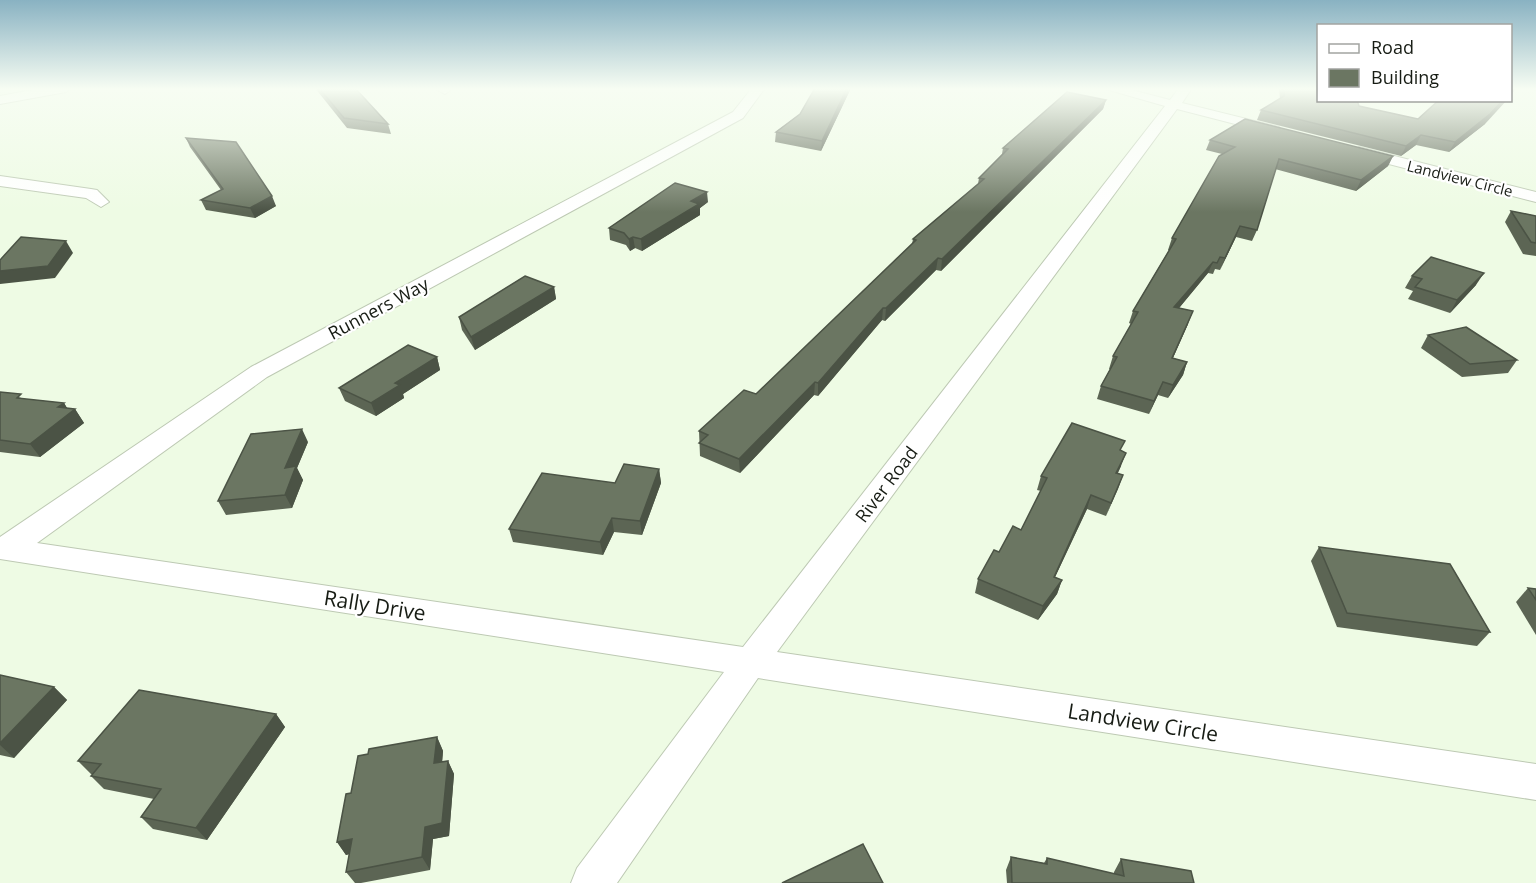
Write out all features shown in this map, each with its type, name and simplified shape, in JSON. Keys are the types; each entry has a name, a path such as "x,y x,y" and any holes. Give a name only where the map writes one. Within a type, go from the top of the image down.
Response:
{"street":[{"name":"Runners Way","path":"4,548 259,372 712,129"},
{"name":"River Road","path":"591,883 750,663 1156,129"},
{"path":"1274,129 1288,134"},
{"name":"Landview Circle","path":"1344,148 1536,197"},
{"path":"0,181 91,194 100,202"},
{"name":"Rally Drive","path":"4,548 750,663"},
{"name":"Landview Circle","path":"750,663 1536,782"}],"building":[{"path":"780,129 828,129 822,141 776,132"},
{"path":"1024,129 1076,129 942,259 938,258 886,308 883,308 818,383 815,382 739,459 699,443 708,435 699,431 744,390 756,394 916,240 913,239 984,179 979,178 1008,149 1003,148"},
{"path":"1228,129 1286,129 1393,156 1361,180 1279,159 1257,230 1240,226 1225,258 1220,257 1217,263 1213,262 1174,307 1193,311 1172,358 1187,362 1173,385 1163,382 1154,401 1101,386 1117,357 1113,356 1138,312 1133,311 1176,239 1172,238 1219,156 1235,147 1210,140"},
{"path":"1338,129 1471,129 1455,142 1421,135 1406,146"},
{"path":"186,138 236,142 272,196 250,208 201,200 223,189"},
{"path":"675,183 707,192 691,201 699,204 641,239 633,237 629,239 624,233 609,228"},
{"path":"1511,211 1536,216 1536,243 1531,242"},
{"path":"21,237 66,241 48,266 0,271 0,260"},
{"path":"1431,257 1484,273 1457,300 1415,287 1422,279 1412,276"},
{"path":"525,276 554,287 471,337 459,317"},
{"path":"1466,327 1517,360 1470,364 1428,335"},
{"path":"408,345 437,357 395,383 400,385 371,403 339,388"},
{"path":"0,392 21,394 17,398 64,403 58,407 75,409 30,444 0,440"},
{"path":"1072,423 1125,441 1120,450 1126,453 1116,473 1123,475 1111,503 1091,495 1054,577 1062,580 1043,606 978,579 994,550 999,552 1013,526 1021,530 1047,478 1041,476"},
{"path":"302,429 285,468 296,466 285,495 218,501 251,434"},
{"path":"624,464 659,469 640,521 612,518 600,542 509,529 542,473 615,483"},
{"path":"1319,547 1450,564 1490,632 1347,613"},
{"path":"1528,588 1536,589 1536,600"},
{"path":"0,675 54,687 0,743"},
{"path":"139,690 276,714 196,828 141,817 161,789 91,776 101,764 78,761"},
{"path":"437,737 434,763 448,761 442,823 425,827 422,857 346,872 352,839 337,842 346,794 351,793 358,756 368,754 369,749"},
{"path":"863,844 883,883 782,883"},
{"path":"1011,857 1047,864 1047,858 1124,876 1121,859 1191,871 1194,883 1012,883"}]}
